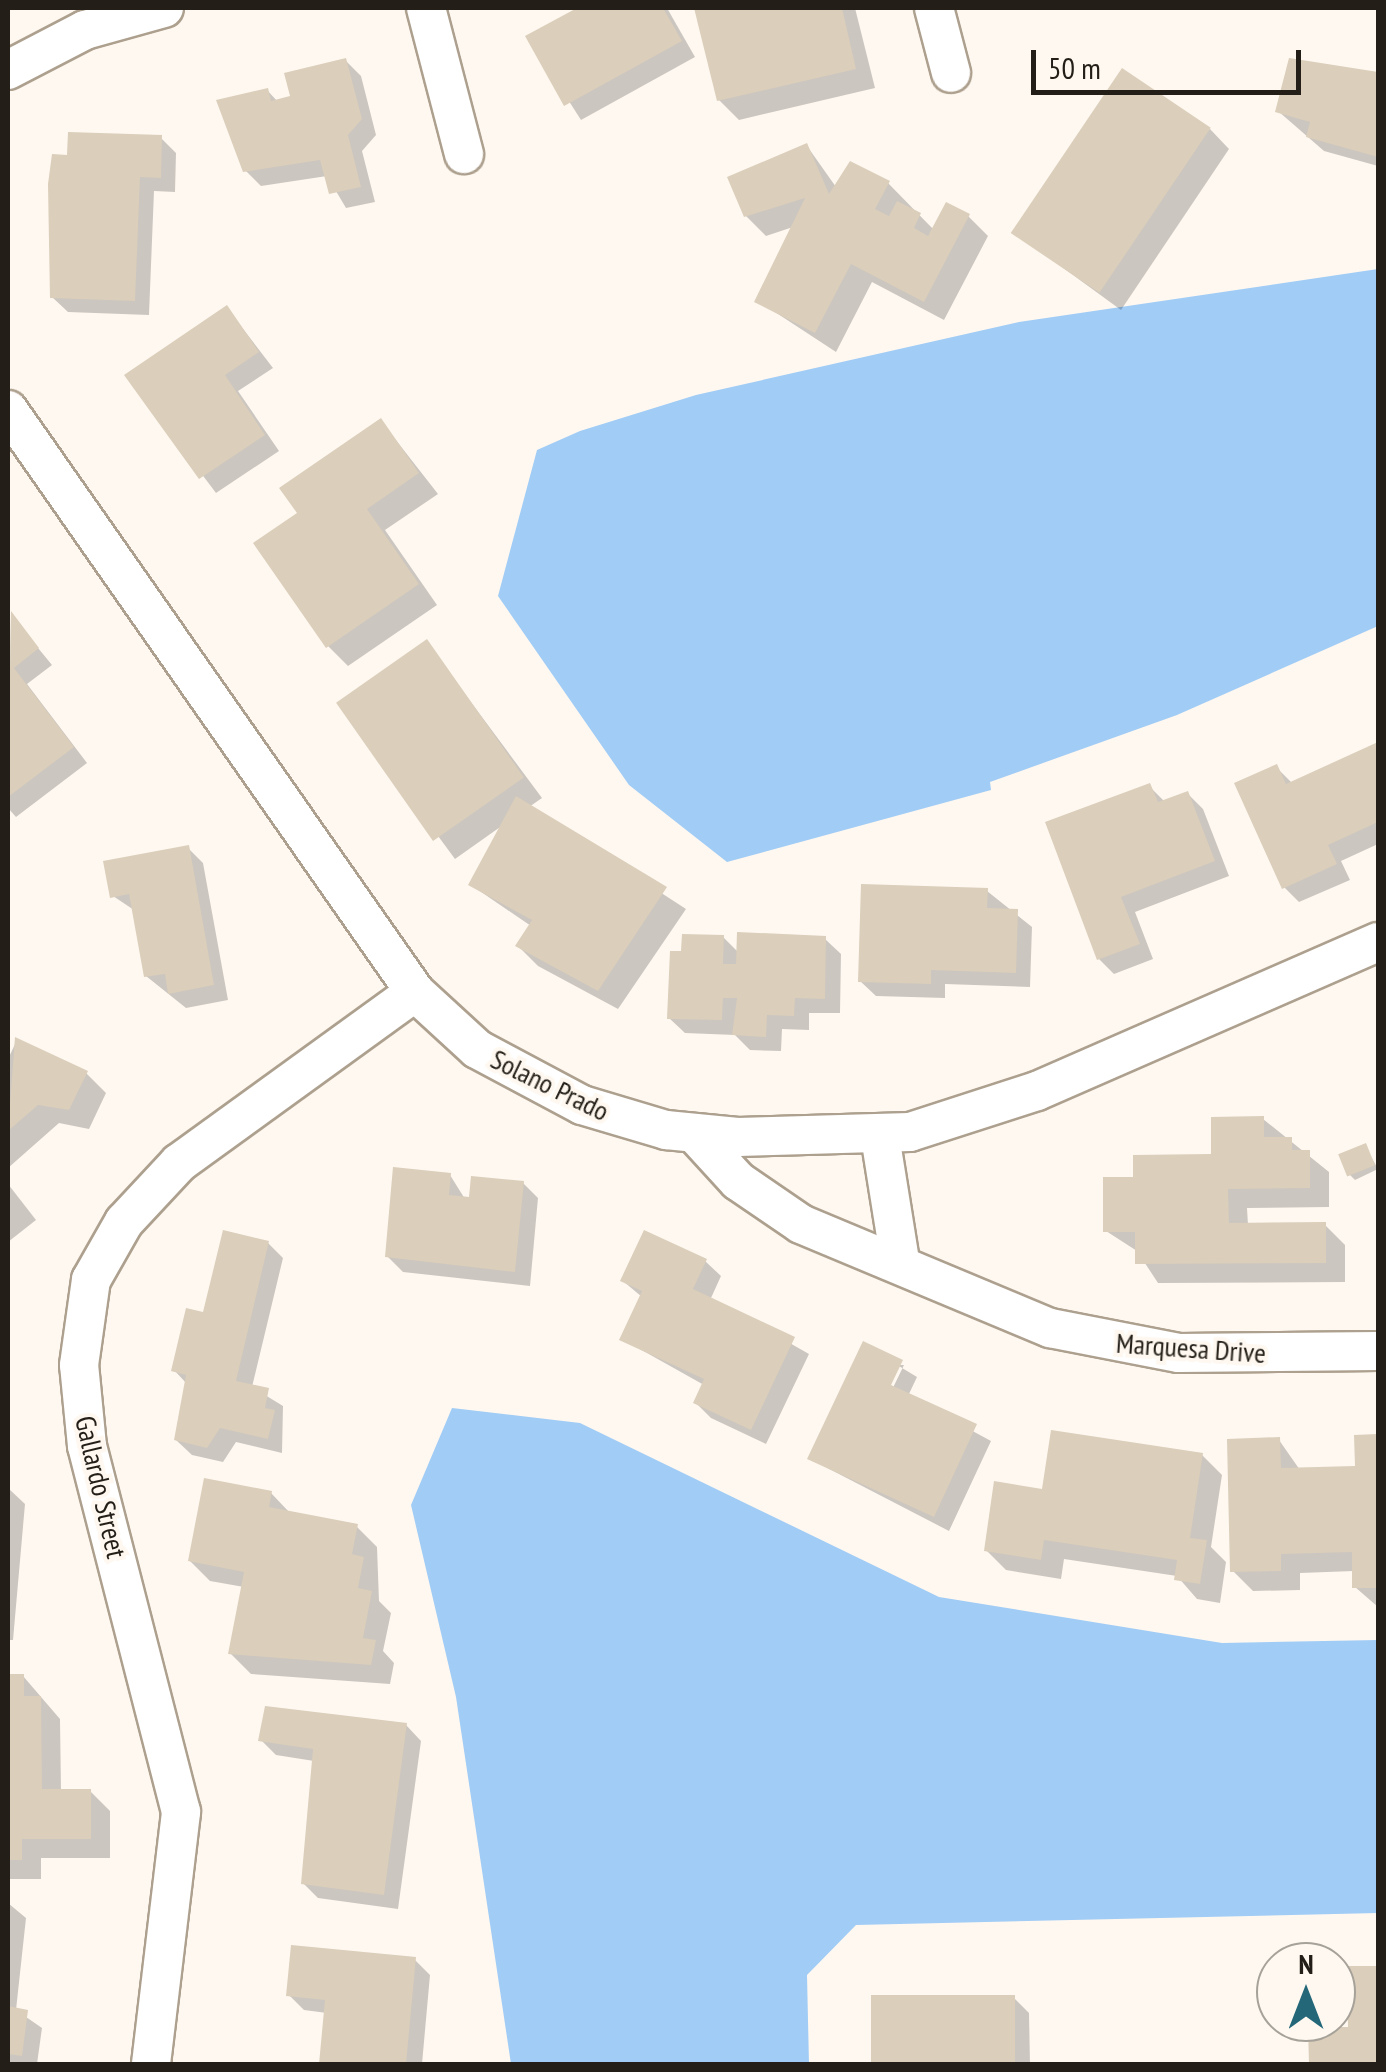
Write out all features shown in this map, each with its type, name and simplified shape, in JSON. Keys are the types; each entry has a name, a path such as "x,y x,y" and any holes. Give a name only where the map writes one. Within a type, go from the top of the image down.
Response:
{"street":[{"path":"8,70 86,30 164,8"},
{"path":"426,8 464,154"},
{"path":"934,8 951,73"},
{"name":"Solano Prado","path":"8,410 415,992 477,1049 549,1090 694,1133 880,1136 982,1113 1378,942"},
{"name":"Gallardo Street","path":"152,2064 181,1812 87,1446 80,1364 91,1280 124,1222 180,1163 415,992"},
{"name":"Marquesa Drive","path":"694,1133 762,1201 844,1246 900,1262 1088,1340 1179,1353 1378,1351"},
{"path":"880,1136 900,1262"}],"water":[{"path":"1378,269 1378,626 1177,715 990,782 991,790 727,862 629,785 498,596 537,450 580,431 696,395 1019,322"},
{"path":"452,1408 580,1423 939,1597 1222,1643 1378,1640 1378,1913 856,1925 807,1975 809,2064 511,2064 456,1697 411,1505"}],"building":[{"path":"577,8 663,8 682,41 564,106 525,36"},
{"path":"694,8 842,8 856,69 717,101"},
{"path":"346,58 362,119 348,135 361,187 329,194 320,160 243,172 216,100 268,88 271,101 290,96 284,73"},
{"path":"1289,58 1378,72 1378,157 1306,137 1310,122 1275,112"},
{"path":"1122,68 1211,128 1099,293 1011,233"},
{"path":"68,132 162,135 161,178 140,177 135,301 50,298 48,184 52,154 67,155"},
{"path":"807,143 829,194 850,161 890,181 875,209 889,216 897,201 921,213 914,228 928,236 946,202 970,214 924,302 851,264 815,333 754,302 805,198 744,217 727,177"},
{"path":"227,305 259,352 225,375 265,435 199,479 124,375"},
{"path":"381,418 419,473 367,509 419,584 326,648 253,543 297,513 279,488"},
{"path":"11,611 39,648 14,668 74,747 8,797"},
{"path":"427,639 524,777 433,841 336,703"},
{"path":"1378,742 1378,822 1328,845 1337,864 1282,889 1234,783 1277,764 1286,784"},
{"path":"1150,783 1158,802 1188,791 1215,861 1121,897 1140,944 1097,960 1045,822"},
{"path":"516,796 667,887 598,991 515,946 532,920 468,885"},
{"path":"189,845 214,985 168,994 165,974 144,977 129,894 110,898 103,861"},
{"path":"861,884 988,888 987,908 1018,909 1016,973 931,970 931,984 858,982"},
{"path":"737,932 826,936 825,999 795,998 794,1016 767,1015 766,1037 732,1035 737,998 723,998 722,1020 667,1019 670,951 681,951 682,934 724,935 723,964 736,964"},
{"path":"15,1037 88,1071 69,1110 38,1105 8,1131"},
{"path":"1264,1116 1264,1137 1292,1137 1292,1150 1310,1150 1310,1188 1228,1189 1229,1223 1326,1222 1326,1263 1135,1264 1135,1232 1103,1232 1103,1177 1133,1177 1133,1155 1211,1154 1211,1117"},
{"path":"1366,1143 1375,1165 1347,1176 1338,1154"},
{"path":"393,1167 451,1173 449,1195 469,1197 471,1176 524,1181 515,1272 385,1257"},
{"path":"223,1230 269,1241 236,1381 269,1388 265,1408 275,1410 268,1439 220,1428 207,1448 174,1440 186,1375 171,1371 186,1308 203,1312"},
{"path":"644,1230 707,1259 693,1289 795,1337 751,1430 693,1403 704,1379 619,1340 642,1291 620,1281"},
{"path":"863,1341 903,1360 891,1385 977,1424 934,1517 807,1459"},
{"path":"1051,1430 1203,1453 1190,1538 1207,1540 1200,1584 1174,1580 1177,1560 1044,1540 1041,1560 984,1551 994,1481 1042,1489"},
{"path":"1378,1434 1378,1588 1352,1588 1352,1552 1281,1554 1281,1571 1230,1572 1227,1439 1280,1437 1281,1468 1355,1466 1354,1435"},
{"path":"204,1478 272,1491 269,1507 358,1524 352,1554 364,1557 358,1588 372,1591 363,1638 376,1640 371,1665 228,1654 244,1572 188,1561"},
{"path":"8,1674 24,1674 24,1696 41,1696 42,1789 91,1789 91,1839 22,1839 22,1860 8,1860"},
{"path":"265,1706 407,1723 384,1895 301,1884 313,1749 258,1741"},
{"path":"291,1945 416,1957 406,2064 319,2064 325,2000 286,1996"},
{"path":"1356,1966 1378,1966 1378,2064 1309,2064 1308,2042 1356,2042"},
{"path":"871,1995 1015,1995 1015,2064 871,2064"},
{"path":"8,2006 28,2010 22,2056 8,2054"}]}
